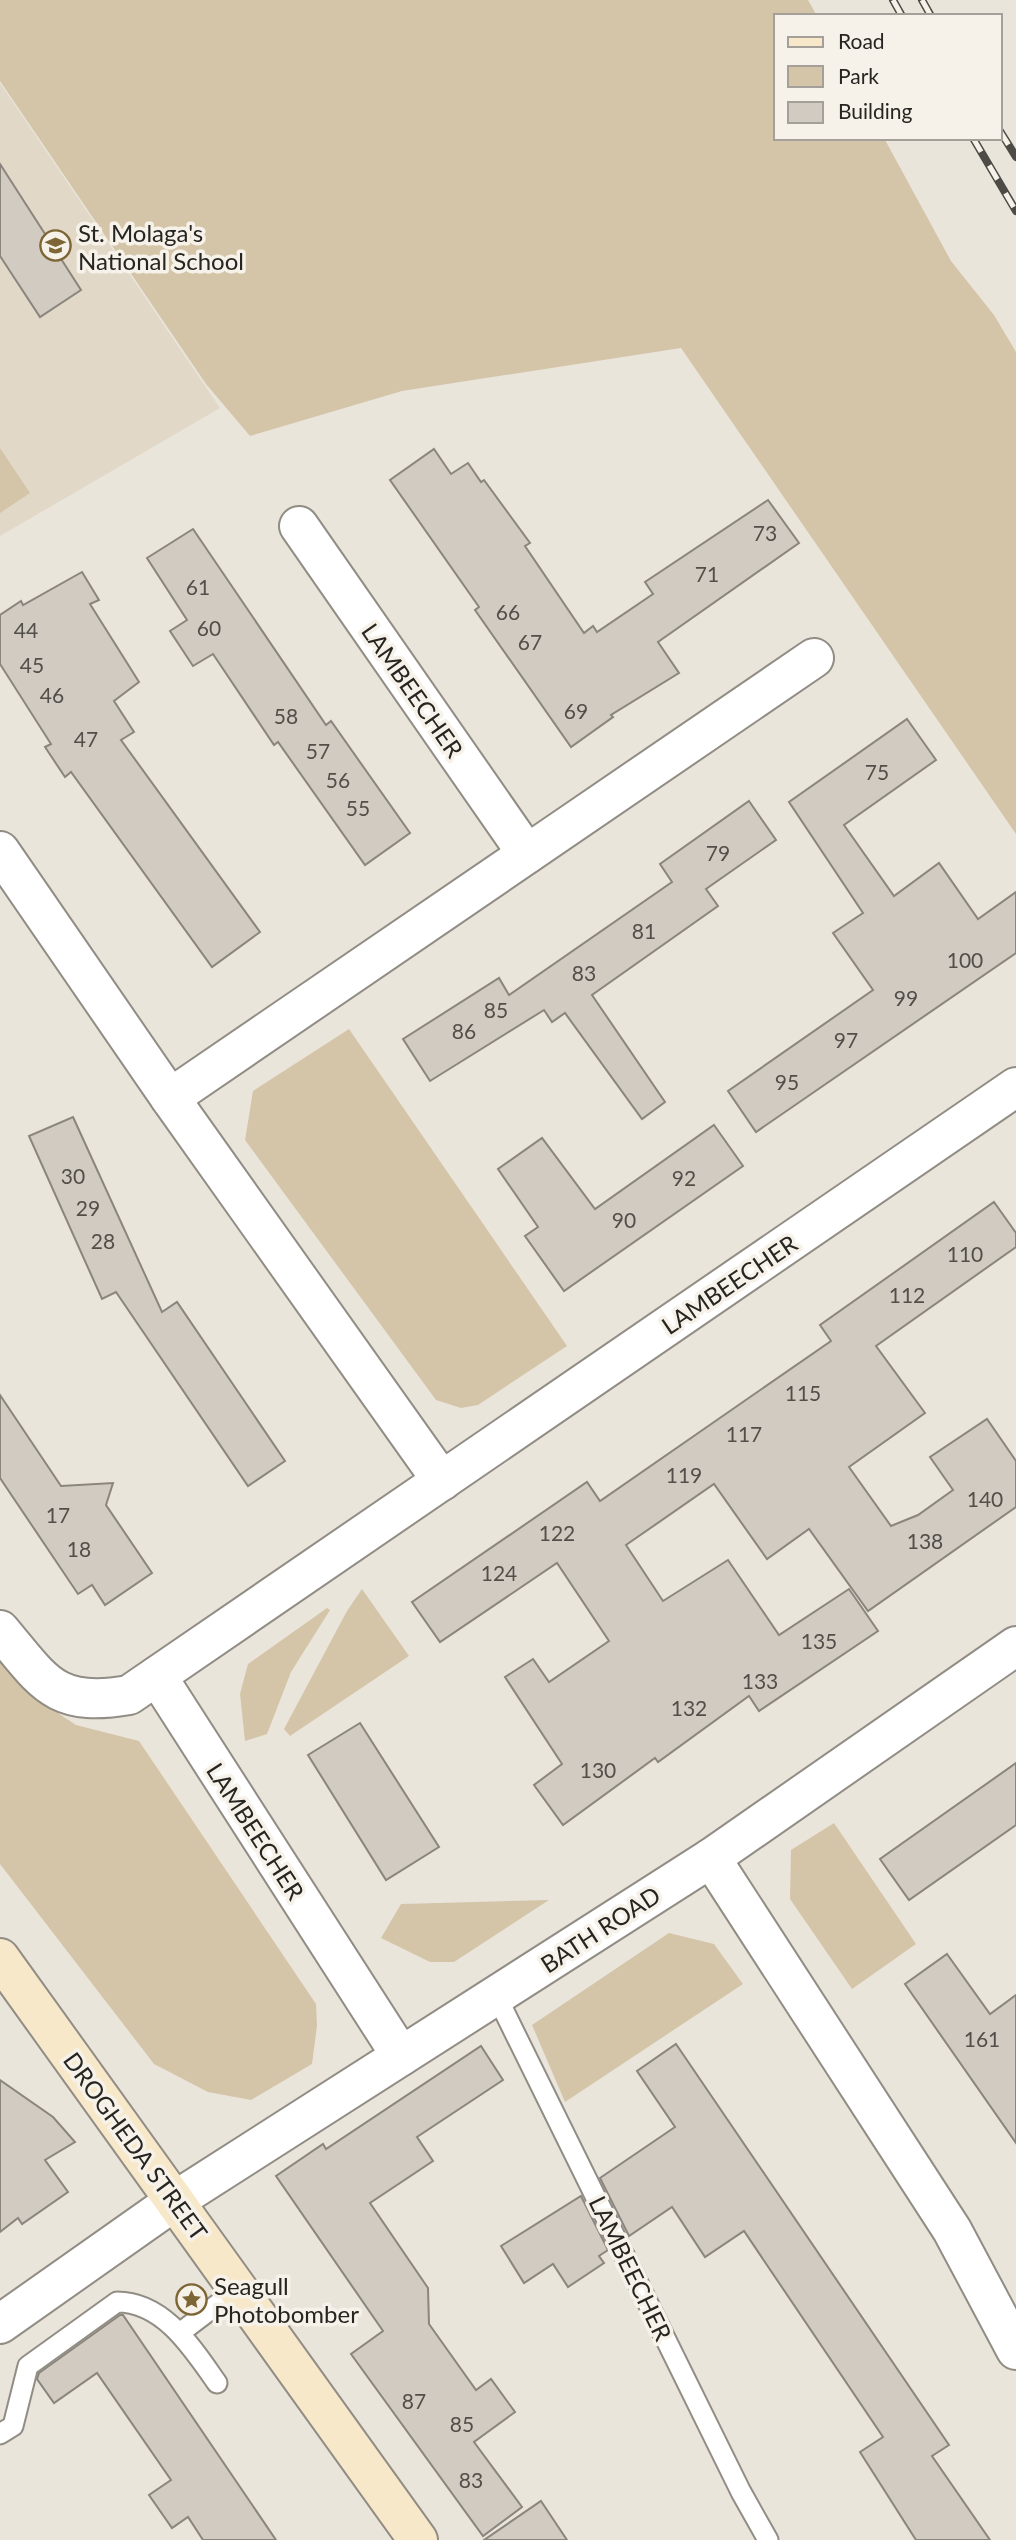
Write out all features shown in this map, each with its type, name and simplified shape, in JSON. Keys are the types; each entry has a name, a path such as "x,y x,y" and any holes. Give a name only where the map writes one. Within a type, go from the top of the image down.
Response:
{"main road":[{"name":"DROGHEDA STREET","path":"0,1958 418,2540"}],"street":[{"name":"LAMBEECHER","path":"299,526 527,854"},
{"path":"170,1098 814,658"},
{"path":"0,851 170,1098 442,1481"},
{"name":"LAMBEECHER","path":"0,1630 45,1683 82,1700 129,1695 1016,1087"},
{"name":"BATH ROAD","path":"0,2324 176,2200 711,1858 1016,1646"},
{"name":"LAMBEECHER","path":"157,1676 401,2056"},
{"path":"711,1858 953,2230 1016,2350"}],"lane":[{"name":"LAMBEECHER","path":"496,1996 741,2492 768,2540"},
{"path":"181,2332 239,2288"},
{"path":"0,2434 13,2426 28,2366 117,2302 134,2302 181,2332 218,2383"}],"shaded area":[{"name":"St. Molaga's National School","path":"0,83 220,408 0,536"}],"green space":[{"path":"0,0 808,0 816,14 774,14 774,140 885,140 951,261 994,315 1016,352 1016,834 681,348 402,391 250,436 206,384 0,81"},
{"path":"0,448 30,493 0,513"},
{"path":"349,1029 567,1346 478,1405 461,1408 436,1400 245,1140 253,1091"},
{"path":"362,1589 409,1656 290,1736 284,1729 347,1611"},
{"path":"327,1608 330,1610 291,1672 267,1734 245,1741 240,1694 248,1664"},
{"path":"0,1654 41,1702 76,1725 139,1741 316,2004 317,2026 312,2064 251,2100 208,2092 154,2064 0,1864"},
{"path":"834,1823 916,1944 852,1989 790,1899 791,1850"},
{"path":"549,1900 454,1962 430,1962 381,1938 401,1904"},
{"path":"669,1933 714,1944 743,1984 565,2102 532,2025"}],"building":[{"path":"0,164 81,290 40,317 0,256"},
{"path":"434,449 451,474 468,463 481,482 484,480 530,543 525,546 584,633 593,626 597,632 653,594 645,582 768,500 799,543 658,642 679,673 611,715 613,717 571,747 475,610 479,607 390,480"},
{"path":"193,529 326,725 331,721 410,833 365,865 278,742 274,745 213,654 193,666 170,631 187,620 147,558"},
{"path":"82,572 99,600 90,604 139,682 114,701 134,732 121,740 260,932 212,967 71,772 65,777 45,747 51,744 0,664 0,615 21,601 23,605"},
{"path":"907,719 936,760 844,825 894,896 939,863 978,919 1016,892 1016,953 756,1132 728,1091 873,990 833,933 863,913 789,802"},
{"path":"749,801 776,840 706,889 718,906 592,995 665,1102 642,1119 565,1013 552,1022 544,1010 430,1081 403,1039 499,978 509,995 672,882 660,864"},
{"path":"73,1117 162,1312 177,1302 285,1461 248,1486 116,1292 102,1299 29,1136"},
{"path":"714,1125 743,1166 564,1291 525,1236 538,1227 498,1169 542,1138 595,1209"},
{"path":"994,1202 1016,1233 1016,1247 876,1346 925,1413 849,1467 891,1526 918,1515 953,1490 930,1457 987,1419 1016,1461 1016,1507 868,1611 809,1529 767,1559 714,1484 626,1545 663,1601 728,1560 779,1635 849,1589 878,1631 759,1711 749,1696 658,1762 655,1758 563,1825 534,1785 562,1764 505,1677 533,1659 549,1682 609,1641 557,1563 440,1642 412,1602 587,1482 600,1501 831,1341 820,1325"},
{"path":"0,1395 61,1486 113,1483 106,1505 152,1573 105,1605 92,1585 78,1594 0,1478"},
{"path":"360,1723 439,1847 386,1880 308,1755"},
{"path":"1016,1763 1016,1825 909,1900 880,1859"},
{"path":"947,1954 990,2014 1016,1995 1016,2143 905,1984"},
{"path":"676,2044 949,2445 932,2456 990,2540 916,2540 860,2452 883,2437 744,2231 705,2257 672,2207 629,2236 600,2178 675,2127 637,2071"},
{"path":"481,2046 503,2080 417,2137 433,2161 370,2203 428,2288 429,2324 476,2390 491,2379 515,2412 474,2442 522,2507 483,2536 351,2354 383,2331 276,2176 323,2144 326,2149"},
{"path":"0,2080 53,2117 75,2142 45,2160 68,2192 22,2224 18,2218 0,2232"},
{"path":"581,2196 608,2250 599,2256 604,2263 568,2287 553,2264 524,2283 501,2246"},
{"path":"123,2315 276,2540 203,2540 188,2517 172,2528 149,2495 171,2480 97,2373 54,2403 37,2379 39,2373"},
{"path":"541,2501 567,2540 484,2540"}],"railway":[{"path":"893,0 901,14"},
{"path":"922,0 930,14"},
{"path":"1002,134 1016,157"},
{"path":"974,140 1016,211"}],"place":[{"name":"St. Molaga's National School","path":"55,246"},
{"name":"Seagull Photobomber","path":"191,2299"}]}
